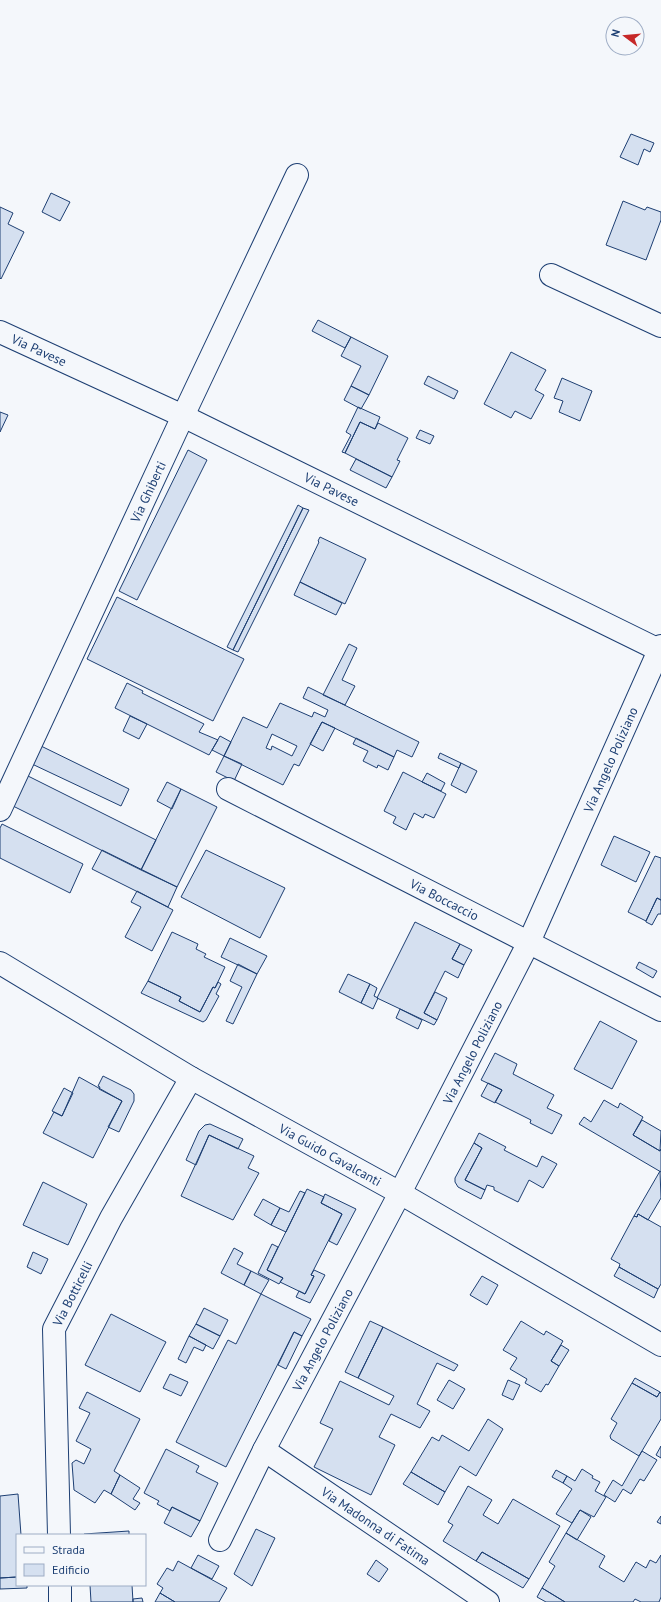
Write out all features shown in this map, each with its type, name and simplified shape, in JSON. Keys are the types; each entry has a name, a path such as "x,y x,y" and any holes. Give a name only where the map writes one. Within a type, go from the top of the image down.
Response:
{"street":[{"name":"Via Ghiberti","path":"0,810 183,416 298,175"},
{"path":"551,275 661,326"},
{"name":"Via Pavese","path":"0,332 183,416 660,649"},
{"name":"Via Angelo Poliziano","path":"220,1540 264,1450 400,1193 529,942 660,649"},
{"name":"Via Boccaccio","path":"228,789 661,1010"},
{"name":"Via Guido Cavalcanti","path":"0,963 191,1078 400,1193 661,1345"},
{"name":"Via Botticelli","path":"58,1534 54,1329 112,1218 191,1078"},
{"name":"Via Madonna di Fatima","path":"264,1450 488,1602"},
{"path":"60,1586 60,1602"}],"building":[{"path":"631,134 654,143 650,152 644,149 638,165 620,157"},
{"path":"51,193 70,202 60,221 42,212"},
{"path":"623,201 645,210 647,207 661,212 661,220 646,260 606,245"},
{"path":"0,207 13,213 8,224 24,232 1,279 0,278"},
{"path":"318,320 351,337 345,348 312,331"},
{"path":"351,337 388,356 369,395 351,386 361,366 341,356"},
{"path":"511,352 546,370 535,390 544,395 531,419 515,411 511,418 484,404"},
{"path":"428,376 458,391 454,399 424,384"},
{"path":"562,378 592,391 580,421 559,412 563,401 554,398"},
{"path":"351,386 369,395 361,409 344,400"},
{"path":"358,407 380,417 375,429 360,422 345,453 342,452 351,435 346,432"},
{"path":"0,412 8,415 0,432"},
{"path":"360,422 375,429 378,423 408,438 397,460 400,461 392,477 345,453"},
{"path":"420,430 434,436 430,444 416,438"},
{"path":"188,450 207,460 137,600 119,591"},
{"path":"356,459 392,477 386,488 350,470"},
{"path":"298,505 303,508 233,650 227,647"},
{"path":"303,508 309,510 238,652 233,650"},
{"path":"320,537 366,559 345,604 300,582"},
{"path":"300,582 342,603 336,615 294,595"},
{"path":"117,597 244,659 213,721 87,659"},
{"path":"349,644 357,648 342,680 355,686 345,705 323,695"},
{"path":"127,683 143,691 142,693 204,724 199,732 218,740 209,755 115,708"},
{"path":"308,687 419,742 412,757 397,750 394,757 322,722 299,766 294,764 283,785 224,756 243,717 267,728 280,703 312,717 314,712 325,717 328,710 303,698","holes":["272,734 297,746 292,756 272,746 271,750 266,748"]},
{"path":"130,716 147,724 139,739 123,731"},
{"path":"322,722 335,728 323,751 310,744"},
{"path":"220,736 231,742 224,756 212,750"},
{"path":"356,738 394,757 388,770 378,765 377,768 363,761 368,751 353,744"},
{"path":"41,746 129,789 121,806 32,764"},
{"path":"440,753 461,763 459,768 438,758"},
{"path":"224,756 242,764 234,781 216,772"},
{"path":"461,763 477,771 466,793 451,785"},
{"path":"403,772 446,794 434,818 425,814 423,818 414,813 406,830 393,823 396,817 384,811"},
{"path":"427,773 445,783 441,791 422,782"},
{"path":"26,775 156,840 141,870 11,805"},
{"path":"167,782 181,789 172,809 157,801"},
{"path":"181,789 217,807 177,887 141,870"},
{"path":"2,824 83,864 70,893 0,858 0,828"},
{"path":"614,836 650,852 636,882 601,865"},
{"path":"102,850 177,887 168,907 92,869"},
{"path":"206,850 285,888 260,938 181,897"},
{"path":"655,856 661,858 661,900 657,898 646,921 628,912"},
{"path":"137,891 173,910 152,951 125,937 141,907 131,902"},
{"path":"657,898 661,900 661,914 658,914 652,925 646,921"},
{"path":"415,922 460,944 452,959 464,965 458,978 445,971 424,1013 437,1020 434,1025 377,998"},
{"path":"172,932 198,944 196,949 206,954 204,957 225,967 215,988 213,987 200,1012 179,1001 181,997 148,981"},
{"path":"230,938 267,956 257,974 221,957"},
{"path":"460,944 472,950 464,965 452,959"},
{"path":"639,962 657,971 653,978 636,968"},
{"path":"238,964 257,974 233,1024 226,1021 242,987 230,981"},
{"path":"348,974 370,984 361,1003 339,992"},
{"path":"148,981 181,997 179,1001 200,1012 213,987 215,988 218,982 221,984 216,994 219,996 206,1020 203,1022 141,993"},
{"path":"370,984 377,988 374,996 378,998 373,1009 361,1003"},
{"path":"435,992 447,998 437,1020 424,1013"},
{"path":"400,1009 422,1020 418,1029 396,1018"},
{"path":"600,1021 637,1041 612,1089 574,1069"},
{"path":"495,1053 517,1064 513,1074 554,1095 547,1108 562,1115 552,1134 530,1123 531,1120 495,1102 502,1090 481,1080"},
{"path":"103,1076 131,1090 134,1094 134,1101 119,1132 108,1127 122,1101 99,1089 100,1087 98,1086"},
{"path":"79,1077 122,1101 93,1158 43,1133 54,1112 62,1116"},
{"path":"488,1083 502,1090 495,1103 481,1096"},
{"path":"64,1088 73,1093 62,1116 52,1111"},
{"path":"604,1100 618,1108 620,1103 643,1117 633,1135 660,1151 661,1149 661,1172 579,1124 584,1117 591,1122"},
{"path":"642,1120 661,1131 660,1151 633,1135"},
{"path":"210,1124 243,1139 238,1149 209,1135 196,1165 186,1160 199,1131 205,1125"},
{"path":"479,1133 506,1147 504,1150 537,1167 542,1156 557,1164 543,1188 529,1180 518,1202 494,1190 494,1187 487,1185 485,1190 465,1180 482,1148 474,1143"},
{"path":"209,1135 254,1156 248,1168 259,1173 233,1220 181,1196"},
{"path":"474,1143 482,1148 465,1180 485,1190 481,1199 458,1187 455,1182 455,1178"},
{"path":"660,1171 661,1198 648,1220 638,1214 637,1217 634,1216"},
{"path":"43,1182 87,1204 68,1245 23,1225"},
{"path":"307,1189 324,1197 321,1203 342,1214 311,1275 314,1276 305,1294 280,1282 283,1278 267,1270"},
{"path":"300,1191 305,1193 286,1232 271,1225 280,1208 289,1212"},
{"path":"325,1194 356,1209 337,1245 329,1241 342,1214 321,1203"},
{"path":"263,1199 280,1208 271,1225 254,1215"},
{"path":"638,1214 661,1227 661,1284 658,1289 619,1267 620,1264 611,1259 634,1216 637,1217"},
{"path":"272,1244 278,1247 267,1270 283,1278 279,1284 258,1273"},
{"path":"234,1248 243,1253 237,1264 251,1271 244,1285 221,1273"},
{"path":"33,1252 48,1259 41,1274 27,1267"},
{"path":"619,1267 658,1289 654,1298 614,1276"},
{"path":"314,1270 325,1275 310,1303 296,1297 299,1291 305,1294 314,1276 311,1275"},
{"path":"251,1271 269,1280 261,1294 244,1285"},
{"path":"482,1276 498,1285 487,1305 470,1295"},
{"path":"261,1294 311,1319 302,1336 294,1332 226,1467 176,1442 228,1340 236,1344"},
{"path":"204,1308 228,1320 220,1336 196,1324"},
{"path":"111,1314 166,1342 140,1392 85,1365"},
{"path":"370,1321 383,1327 358,1378 345,1372"},
{"path":"521,1321 544,1335 546,1331 563,1341 551,1361 559,1366 548,1385 546,1384 541,1392 525,1383 527,1379 510,1369 517,1358 503,1350"},
{"path":"196,1324 220,1336 213,1349 189,1336"},
{"path":"383,1327 458,1365 454,1371 437,1363 417,1404 430,1411 420,1428 391,1414 379,1437 395,1445 371,1495 314,1467 333,1429 320,1423 340,1381 389,1405 394,1396 358,1378"},
{"path":"294,1332 302,1336 286,1369 278,1365"},
{"path":"189,1336 206,1345 203,1351 194,1347 186,1363 178,1359"},
{"path":"561,1345 569,1350 559,1366 551,1361"},
{"path":"170,1374 188,1382 181,1396 163,1388"},
{"path":"635,1378 660,1392 657,1397 632,1383"},
{"path":"449,1380 465,1389 453,1409 437,1400"},
{"path":"508,1380 520,1385 513,1400 502,1395"},
{"path":"632,1383 657,1397 660,1392 661,1393 661,1419 639,1456 611,1439 610,1436 617,1423 611,1419"},
{"path":"87,1392 140,1419 114,1471 120,1475 111,1494 104,1490 95,1503 74,1490 72,1463 76,1460 84,1464 91,1449 76,1441 90,1413 79,1408"},
{"path":"488,1419 503,1429 476,1476 460,1466 445,1492 411,1472 432,1437 439,1441 442,1435 469,1451"},
{"path":"661,1446 661,1458 656,1455"},
{"path":"166,1449 199,1466 196,1472 218,1483 200,1521 172,1507 170,1511 157,1504 159,1501 144,1493"},
{"path":"642,1451 657,1460 644,1481 640,1479 631,1494 623,1489 615,1502 604,1495 613,1480 622,1486"},
{"path":"582,1469 593,1476 592,1478 600,1482 595,1491 606,1497 594,1517 580,1510 572,1523 556,1514 572,1489 563,1483 567,1476 575,1481"},
{"path":"556,1470 567,1476 563,1483 552,1477"},
{"path":"411,1472 445,1492 438,1505 403,1484"},
{"path":"120,1475 140,1488 133,1499 140,1503 135,1510 111,1494"},
{"path":"468,1486 492,1500 483,1515 498,1524 513,1499 560,1526 529,1579 482,1552 476,1561 443,1541 453,1525 448,1522"},
{"path":"18,1494 21,1534 16,1534 16,1577 0,1578 0,1496"},
{"path":"172,1507 200,1521 191,1537 164,1523"},
{"path":"580,1510 591,1517 577,1540 566,1533"},
{"path":"661,1516 661,1524 657,1522"},
{"path":"256,1529 275,1538 252,1586 234,1574"},
{"path":"129,1531 129,1534 84,1534"},
{"path":"566,1533 605,1556 599,1567 624,1582 636,1562 646,1568 650,1560 656,1563 661,1555 661,1597 659,1602 641,1602 635,1599 633,1602 565,1602 542,1588 555,1566 549,1562"},
{"path":"482,1552 529,1579 523,1588 476,1561"},
{"path":"198,1555 219,1566 212,1579 191,1568"},
{"path":"376,1560 388,1569 379,1582 367,1574"},
{"path":"178,1561 227,1588 219,1602 175,1602 160,1593 163,1588 157,1584 167,1568 173,1571"},
{"path":"16,1577 16,1586 27,1586 27,1588 0,1589 0,1578"},
{"path":"90,1586 132,1586 133,1602 91,1602"},
{"path":"542,1588 565,1602 546,1602 537,1597"},
{"path":"160,1593 175,1602 155,1602"},
{"path":"142,1598 143,1602 133,1602 133,1599"}]}
